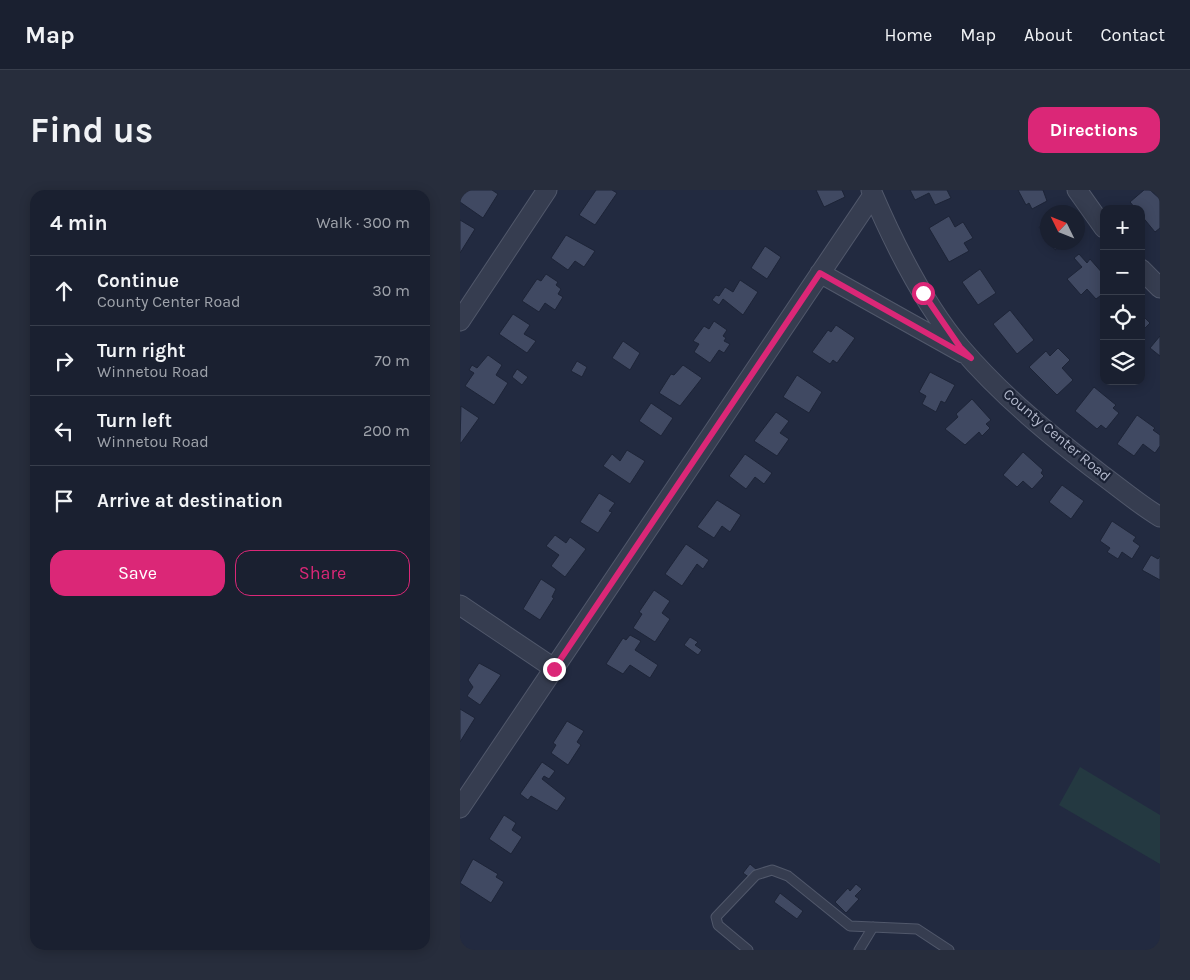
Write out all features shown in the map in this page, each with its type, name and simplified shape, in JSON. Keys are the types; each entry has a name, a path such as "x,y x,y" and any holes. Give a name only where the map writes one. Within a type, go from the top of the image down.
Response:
{"street":[{"path":"460,321 547,190"},
{"path":"1077,190 1100,222"},
{"path":"460,808 820,273 872,192"},
{"name":"County Center Road","path":"872,192 893,242 923,293 960,347 1020,408 1086,463 1160,518"},
{"path":"820,273 971,358"},
{"path":"1145,273 1160,288"},
{"path":"460,605 554,669"}],"lane":[{"path":"748,950 718,925 716,918 756,875 772,870 788,876 850,926 917,929 949,950"},
{"path":"859,950 873,928"}],"shaded area":[{"path":"1080,767 1160,815 1160,864 1059,805"}],"building":[{"path":"463,190 492,190 498,194 483,218 460,202 460,194"},
{"path":"596,190 612,190 617,193 595,225 579,215"},
{"path":"816,190 842,190 845,197 824,207"},
{"path":"910,190 947,190 951,198 935,205 929,193 915,200"},
{"path":"1018,190 1043,190 1047,201 1032,209 1029,203 1026,205"},
{"path":"1144,190 1150,190 1160,199 1160,228 1155,232 1145,220 1145,205 1133,205 1130,202"},
{"path":"949,216 955,227 963,222 973,238 964,243 969,251 949,262 929,228"},
{"path":"460,220 475,229 460,253"},
{"path":"566,235 595,251 584,267 575,261 568,270 551,258"},
{"path":"765,246 781,257 767,279 751,268"},
{"path":"1079,254 1087,263 1090,259 1100,270 1100,296 1096,299 1087,289 1081,295 1067,279 1082,267 1074,258"},
{"path":"980,269 996,293 978,305 962,282"},
{"path":"546,274 558,282 556,285 561,289 558,294 563,297 555,310 545,303 539,312 522,301 537,279 541,281"},
{"path":"740,280 758,292 743,315 723,299 719,305 712,300 716,295 719,296 725,287 733,292"},
{"path":"1010,310 1034,340 1017,354 993,324"},
{"path":"513,314 530,325 524,334 536,341 527,353 499,334"},
{"path":"1145,318 1150,323 1145,328"},
{"path":"714,321 727,330 723,336 726,338 724,341 730,344 724,353 719,350 710,363 694,352 699,344 693,341 704,326 709,329"},
{"path":"836,325 855,338 837,363 833,360 830,364 812,352 828,330 831,332"},
{"path":"1160,336 1160,356 1150,348"},
{"path":"623,341 640,353 630,370 612,358"},
{"path":"1058,348 1070,360 1062,368 1073,380 1057,395 1029,367 1046,351 1050,356"},
{"path":"488,355 502,365 496,375 508,383 494,405 465,386 474,373 469,370 472,365 477,368"},
{"path":"577,361 587,367 582,377 571,371"},
{"path":"683,365 702,378 680,406 659,393 671,374 674,375"},
{"path":"517,369 528,377 522,385 512,377"},
{"path":"930,372 955,385 945,403 941,401 936,412 922,404 926,396 919,392"},
{"path":"797,375 822,392 809,413 783,397"},
{"path":"1094,387 1116,405 1113,408 1119,413 1106,429 1101,425 1097,429 1075,411"},
{"path":"972,399 991,420 986,424 990,428 982,436 979,432 965,445 945,429 958,417 956,414"},
{"path":"651,403 673,418 661,436 639,421"},
{"path":"461,406 479,418 460,443"},
{"path":"776,412 789,421 780,433 789,439 777,456 754,441"},
{"path":"1137,415 1155,428 1153,430 1160,435 1160,446 1155,453 1143,444 1134,456 1117,444"},
{"path":"627,450 645,461 630,484 603,466 612,454 620,461"},
{"path":"1023,452 1043,470 1041,473 1044,476 1032,489 1023,481 1017,487 1003,475"},
{"path":"745,454 772,473 764,484 755,477 746,489 729,476"},
{"path":"1062,485 1084,501 1071,519 1049,502"},
{"path":"599,493 615,503 609,511 612,512 598,533 580,522"},
{"path":"717,500 741,515 730,532 722,526 714,538 697,527"},
{"path":"1112,521 1136,537 1133,541 1140,546 1132,559 1122,552 1118,559 1107,552 1110,548 1100,541"},
{"path":"555,535 566,543 570,537 586,549 565,577 551,566 559,555 546,546"},
{"path":"686,544 709,560 703,569 697,564 682,586 665,574"},
{"path":"1151,555 1158,559 1160,556 1160,580 1142,570"},
{"path":"541,579 556,589 552,597 554,598 540,620 523,609"},
{"path":"654,590 670,601 662,613 670,619 655,642 633,628 642,614 639,612"},
{"path":"630,635 641,641 635,650 658,665 650,678 630,665 623,674 606,664 623,638 626,640"},
{"path":"690,637 698,642 695,645 702,650 698,655 684,645"},
{"path":"479,663 501,675 480,705 467,696 473,687 468,680"},
{"path":"460,709 475,718 460,742"},
{"path":"567,721 584,731 577,742 581,745 568,765 551,753 556,745 553,743"},
{"path":"542,762 555,771 549,779 544,776 542,779 566,798 557,811 531,796 528,800 520,794"},
{"path":"504,815 516,823 512,830 522,837 511,854 489,839"},
{"path":"473,859 498,874 496,877 504,882 491,903 460,883"},
{"path":"750,864 757,870 750,878 743,873"},
{"path":"856,884 862,889 855,896 859,899 846,913 835,902 848,888 850,891"},
{"path":"780,893 803,911 797,919 774,902"}],"route":[{"path":"554,669 820,273 971,358 960,347 923,293"}]}
